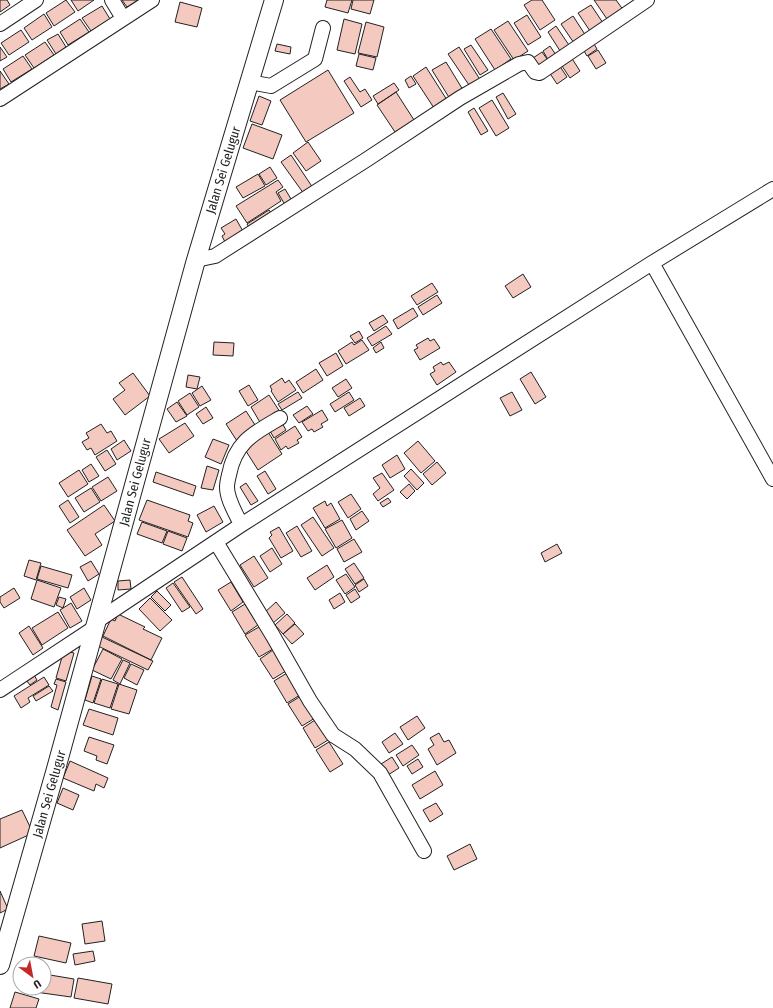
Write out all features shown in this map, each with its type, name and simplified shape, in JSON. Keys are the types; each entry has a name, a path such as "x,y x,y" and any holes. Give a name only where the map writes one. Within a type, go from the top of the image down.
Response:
{"main road":[{"name":"Jalan Sei Gelugur","path":"0,965 5,933 56,769 196,260 274,0"}],"street":[{"path":"0,24 36,0"},
{"path":"112,0 124,18"},
{"path":"0,99 152,0"},
{"path":"196,260 215,256 460,98 519,64 528,62 535,72 541,72 648,0"},
{"path":"249,82 271,86 315,59 324,28"},
{"path":"0,690 241,525 652,263 773,189"},
{"path":"652,263 773,479"},
{"path":"241,525 231,502 227,487 230,468 238,449 253,434 280,418"},
{"path":"216,542 273,636 310,701 333,735 355,749 380,773 424,851"}],"building":[{"path":"0,0 7,0 10,5 0,12"},
{"path":"66,0 75,12 54,26 46,13"},
{"path":"71,0 94,0 78,11"},
{"path":"122,0 138,0 127,7"},
{"path":"327,0 352,0 348,13 325,7"},
{"path":"353,0 374,0 370,14 351,9"},
{"path":"532,0 542,0 555,20 540,30 524,5"},
{"path":"594,0 616,0 624,11 609,22"},
{"path":"180,2 202,8 197,27 175,22"},
{"path":"591,5 605,26 592,34 578,13"},
{"path":"102,6 110,19 91,31 82,18"},
{"path":"44,14 52,27 32,40 24,28"},
{"path":"527,15 541,37 528,45 514,23"},
{"path":"573,16 588,39 576,46 561,24"},
{"path":"80,19 89,32 68,45 60,32"},
{"path":"344,19 362,24 355,54 337,50"},
{"path":"508,21 528,51 514,60 494,30"},
{"path":"366,22 384,27 377,57 358,53"},
{"path":"556,26 571,48 562,54 548,32"},
{"path":"491,29 511,59 495,70 475,39"},
{"path":"21,30 29,42 9,55 1,43"},
{"path":"58,34 66,47 56,54 47,40"},
{"path":"45,42 54,55 34,68 25,55"},
{"path":"277,44 291,47 290,54 275,51"},
{"path":"594,44 597,49 587,56 584,51"},
{"path":"471,45 488,70 480,75 464,49"},
{"path":"550,46 558,58 550,63 543,51"},
{"path":"0,47 7,57 0,61"},
{"path":"459,47 481,81 471,88 448,54"},
{"path":"598,50 606,63 596,69 588,56"},
{"path":"542,52 550,63 541,69 533,58"},
{"path":"359,54 376,58 373,70 356,66"},
{"path":"23,56 32,69 11,82 3,69"},
{"path":"571,57 580,71 570,78 560,63"},
{"path":"446,62 463,90 450,99 432,70"},
{"path":"559,65 567,77 557,84 549,72"},
{"path":"426,67 447,100 434,108 413,76"},
{"path":"328,70 354,113 306,142 280,100"},
{"path":"0,71 9,84 0,89"},
{"path":"411,76 416,84 409,88 405,80"},
{"path":"350,77 360,92 365,89 372,100 361,107 344,81"},
{"path":"394,83 399,90 378,104 373,96"},
{"path":"396,92 414,120 395,132 377,105"},
{"path":"503,93 516,114 508,119 496,97"},
{"path":"259,96 271,101 262,125 250,121"},
{"path":"492,100 509,128 496,136 479,108"},
{"path":"474,108 488,131 481,135 468,112"},
{"path":"252,124 282,135 273,159 243,148"},
{"path":"308,142 321,161 306,171 293,153"},
{"path":"291,155 313,188 304,194 281,162"},
{"path":"270,167 277,178 266,185 259,174"},
{"path":"258,174 265,186 243,198 236,187"},
{"path":"278,180 283,187 276,192 281,201 247,223 236,206"},
{"path":"285,189 294,204 287,208 278,193"},
{"path":"269,210 274,217 251,231 247,224"},
{"path":"236,219 244,233 226,244 222,236 225,234 221,228"},
{"path":"523,274 531,287 513,298 505,286"},
{"path":"432,283 438,292 417,305 411,296"},
{"path":"437,295 442,303 423,315 418,307"},
{"path":"413,308 418,316 398,329 393,320"},
{"path":"383,315 388,322 374,331 369,323"},
{"path":"386,326 392,334 372,346 367,338"},
{"path":"359,331 363,338 355,343 350,336"},
{"path":"428,338 430,341 434,339 440,348 420,360 414,350 418,348 416,345"},
{"path":"362,340 369,350 346,364 338,351 352,342 354,345"},
{"path":"214,342 234,343 233,356 213,355"},
{"path":"381,342 384,348 376,353 373,348"},
{"path":"336,353 343,366 327,376 319,363"},
{"path":"441,362 443,365 449,362 456,372 437,385 430,374 435,371 433,367"},
{"path":"316,369 323,380 303,393 296,382"},
{"path":"531,372 546,397 535,404 520,379"},
{"path":"133,373 150,396 125,415 113,399 125,390 119,383"},
{"path":"188,375 200,377 197,389 186,387"},
{"path":"282,378 285,383 289,380 296,390 278,402 271,391 270,386"},
{"path":"346,379 352,388 338,397 332,388"},
{"path":"249,385 258,400 248,406 239,391"},
{"path":"202,386 211,400 200,406 192,393"},
{"path":"298,392 302,398 282,410 278,404"},
{"path":"349,392 354,400 335,412 330,404"},
{"path":"512,392 522,410 510,416 500,398"},
{"path":"190,393 199,407 187,415 178,401"},
{"path":"269,395 280,412 261,424 251,407"},
{"path":"360,398 365,406 349,416 344,408"},
{"path":"177,402 187,416 176,422 167,409"},
{"path":"307,406 313,414 299,423 293,415"},
{"path":"206,407 213,418 203,424 196,414"},
{"path":"322,410 328,420 321,424 323,427 314,432 312,429 308,431 302,422"},
{"path":"246,411 257,428 237,441 226,424"},
{"path":"185,423 194,436 169,453 159,439"},
{"path":"282,423 286,430 274,438 270,431"},
{"path":"101,424 107,433 111,431 117,441 95,455 91,448 87,450 82,442 89,438 86,433"},
{"path":"295,426 302,437 297,440 299,443 288,449 286,446 281,450 275,439"},
{"path":"268,432 282,454 258,470 244,448"},
{"path":"213,439 229,445 221,464 205,457"},
{"path":"124,440 131,451 117,460 111,449"},
{"path":"418,441 435,461 421,473 404,453"},
{"path":"107,450 116,464 105,471 96,457"},
{"path":"397,455 405,469 390,478 382,465"},
{"path":"437,462 446,473 432,485 423,474"},
{"path":"91,464 99,476 89,482 82,470"},
{"path":"207,466 219,470 213,490 201,488"},
{"path":"411,469 424,483 417,490 404,476"},
{"path":"79,470 88,484 68,497 59,483"},
{"path":"265,471 276,489 268,494 257,476"},
{"path":"156,472 196,486 193,496 153,482"},
{"path":"382,473 394,490 378,501 373,494 380,488 373,478"},
{"path":"108,477 117,491 101,501 92,487"},
{"path":"246,483 258,501 251,505 240,487"},
{"path":"409,484 415,491 407,499 400,492"},
{"path":"91,488 100,502 84,512 75,498"},
{"path":"351,494 361,509 348,518 338,502"},
{"path":"388,498 391,502 383,507 380,503"},
{"path":"68,500 79,517 70,523 59,506"},
{"path":"147,500 190,515 188,521 193,523 188,537 139,520"},
{"path":"325,501 327,506 331,503 340,519 325,528 313,508"},
{"path":"104,505 115,521 95,534 102,545 85,556 67,530"},
{"path":"214,506 223,522 206,532 197,515"},
{"path":"362,511 369,521 356,530 350,519"},
{"path":"313,517 334,548 322,556 301,525"},
{"path":"342,520 352,538 336,548 325,529"},
{"path":"142,522 167,531 162,543 137,534"},
{"path":"297,526 312,551 301,557 286,533"},
{"path":"279,527 293,551 281,558 269,538 272,535 270,532"},
{"path":"168,531 187,538 182,551 163,544"},
{"path":"354,539 362,552 344,562 337,549"},
{"path":"557,544 562,553 545,562 541,553"},
{"path":"272,548 282,564 270,572 260,556"},
{"path":"254,556 268,578 254,587 240,565"},
{"path":"29,560 41,563 36,580 24,576"},
{"path":"91,561 99,574 88,581 80,567"},
{"path":"354,563 364,578 355,584 345,569"},
{"path":"327,565 334,577 315,590 307,578"},
{"path":"41,566 72,575 68,588 37,579"},
{"path":"346,574 355,587 345,594 336,580"},
{"path":"182,577 203,609 196,614 174,582"},
{"path":"364,579 368,586 359,592 355,585"},
{"path":"37,580 61,588 54,607 31,599"},
{"path":"130,580 131,589 118,590 118,581"},
{"path":"231,582 243,602 231,611 218,590"},
{"path":"173,583 190,607 182,612 166,588"},
{"path":"14,588 20,598 4,608 0,602 0,597"},
{"path":"84,588 91,600 77,609 70,597"},
{"path":"355,589 360,597 351,603 346,595"},
{"path":"157,591 171,605 165,611 151,597"},
{"path":"340,593 345,602 334,609 329,600"},
{"path":"59,597 66,599 63,608 56,605"},
{"path":"150,598 172,620 160,631 139,609"},
{"path":"276,602 285,613 273,623 264,613"},
{"path":"71,603 82,621 70,628 60,610"},
{"path":"245,604 258,625 245,634 232,612"},
{"path":"58,612 68,628 42,645 32,628"},
{"path":"118,614 145,627 143,629 162,638 151,660 103,636 111,619 115,621"},
{"path":"287,614 295,623 283,634 275,625"},
{"path":"295,624 304,634 292,644 283,634"},
{"path":"29,626 43,648 33,655 19,633"},
{"path":"259,627 273,649 259,657 245,635"},
{"path":"102,637 153,661 148,670 98,646"},
{"path":"103,649 122,659 111,679 92,670"},
{"path":"273,650 286,671 273,679 260,659"},
{"path":"70,652 74,653 66,681 56,678 62,657"},
{"path":"123,660 130,663 120,684 113,680"},
{"path":"131,664 144,670 137,685 124,678"},
{"path":"287,673 300,695 287,703 274,681"},
{"path":"34,675 37,680 30,685 26,680"},
{"path":"92,676 101,679 93,703 85,700"},
{"path":"44,677 49,685 28,698 30,702 21,708 14,696"},
{"path":"56,679 66,682 58,710 51,707 57,685 54,684"},
{"path":"102,679 118,684 110,708 94,703"},
{"path":"119,684 137,690 129,714 111,709"},
{"path":"49,686 53,691 36,701 33,696"},
{"path":"301,696 315,718 302,726 288,704"},
{"path":"89,709 118,718 113,735 83,725"},
{"path":"417,716 425,728 408,740 400,727"},
{"path":"315,720 328,740 315,748 303,728"},
{"path":"395,733 403,744 389,753 382,742"},
{"path":"439,733 444,742 449,740 456,753 437,765 428,749 434,745 430,738"},
{"path":"89,737 114,745 107,764 96,760 97,756 84,751"},
{"path":"329,742 343,764 330,772 316,750"},
{"path":"412,745 419,755 403,766 396,755"},
{"path":"392,757 399,768 388,775 381,764"},
{"path":"418,759 423,767 412,774 407,766"},
{"path":"70,761 108,778 104,788 96,784 94,791 63,778"},
{"path":"435,771 443,785 420,799 412,785"},
{"path":"63,788 79,795 73,810 57,803"},
{"path":"436,803 443,814 430,822 423,810"},
{"path":"22,810 33,833 0,848 0,819"},
{"path":"470,844 477,859 454,870 447,856"},
{"path":"0,891 8,909 0,913"},
{"path":"102,921 105,941 85,944 82,924"},
{"path":"39,936 71,943 66,963 52,960 52,956 34,956"},
{"path":"93,951 95,961 75,965 73,954"},
{"path":"52,975 74,979 71,997 52,994"},
{"path":"78,978 112,984 108,1004 74,998"},
{"path":"14,996 29,996 39,999 36,1008 10,1008"}]}
